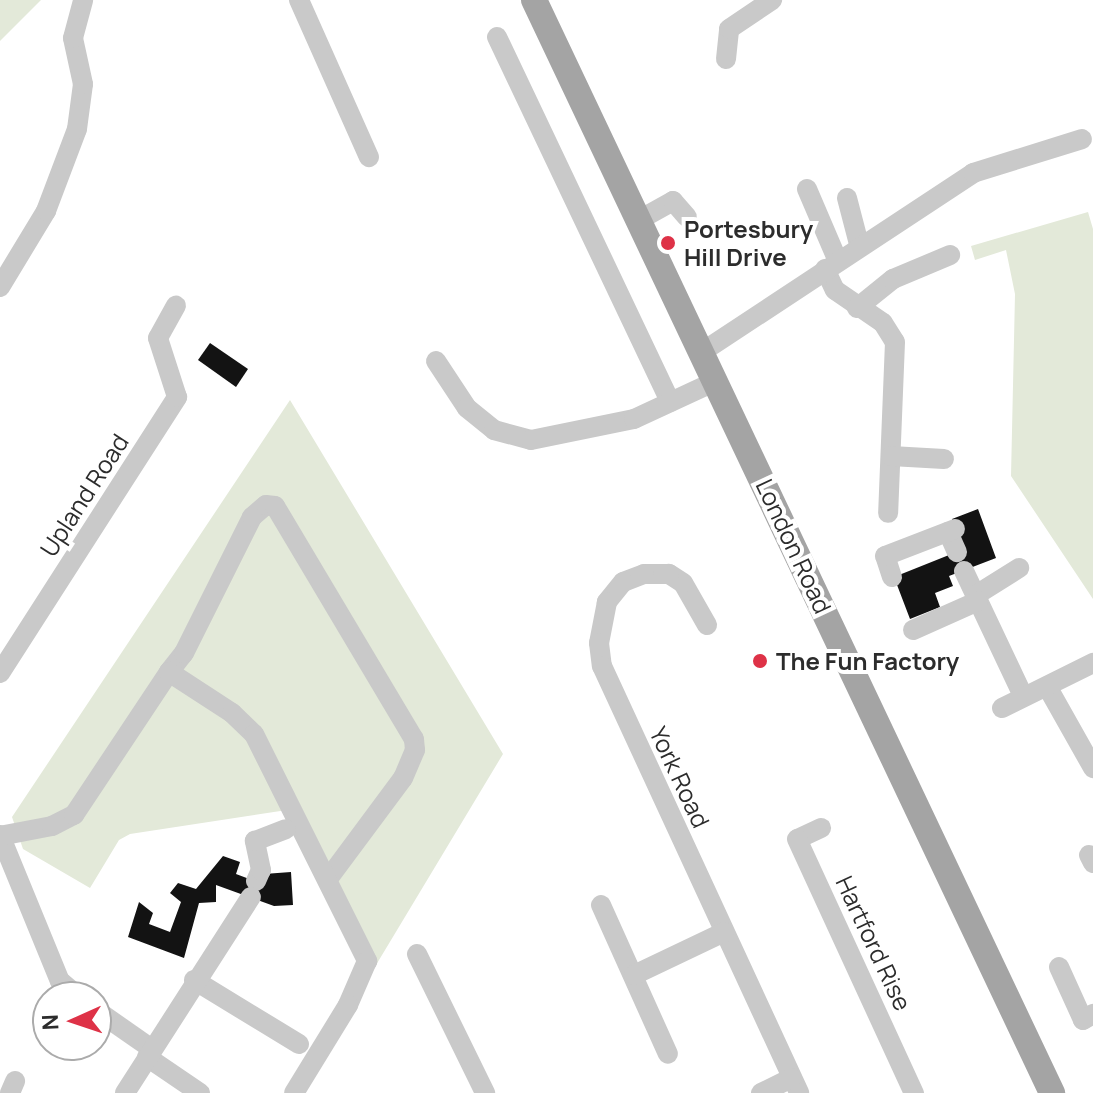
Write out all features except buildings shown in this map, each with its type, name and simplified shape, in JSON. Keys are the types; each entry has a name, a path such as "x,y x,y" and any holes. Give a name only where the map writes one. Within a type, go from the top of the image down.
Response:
{"main road":[{"name":"London Road","path":"534,0 1052,1093"}],"street":[{"path":"0,287 46,211 77,129 83,84 73,38 83,0"},
{"path":"299,0 369,157"},
{"path":"726,59 729,29 772,0"},
{"path":"497,37 670,402"},
{"path":"702,352 859,244 973,173 1082,139"},
{"path":"807,189 831,264 835,290 883,323 895,342 888,513"},
{"path":"847,198 859,244"},
{"path":"639,220 673,201 687,217"},
{"path":"857,308 893,279 950,255"},
{"name":"Upland Road","path":"0,673 177,397 153,345 176,306"},
{"path":"436,361 467,408 494,430 531,440 634,419 716,381"},
{"path":"891,456 944,459"},
{"path":"60,981 0,835 52,826 74,815 184,653 252,517 266,505 275,506 414,739 415,750 403,778 328,879"},
{"path":"892,577 885,556 952,530 969,580 1023,696"},
{"path":"913,630 969,580 1019,568"},
{"name":"York Road","path":"707,625 683,583 669,574 644,574 623,582 607,602 599,643 609,688 796,1086"},
{"path":"1002,708 1023,696 1048,688 1093,663"},
{"path":"169,672 232,713 254,734 367,961 348,1005 294,1093"},
{"path":"1048,688 1093,768"},
{"name":"Hartford Rise","path":"821,828 797,839 914,1093"},
{"path":"125,1093 254,889 261,870 255,841 286,829"},
{"path":"601,905 668,1054"},
{"path":"634,975 724,932"},
{"path":"417,954 485,1093"},
{"path":"1059,967 1083,1020 1093,1014"},
{"path":"194,980 299,1044"},
{"path":"112,1023 200,1093"},
{"path":"761,1093 796,1086"}],"green space":[{"path":"0,0 41,0 0,41"},
{"path":"1088,212 1093,229 1093,599 1011,476 1015,294 1006,250 975,260 971,246"},
{"path":"290,400 503,754 370,975 287,810 130,834 119,840 90,888 23,849 12,817"}],"place":[{"name":"Portesbury Hill Drive","path":"668,243"},
{"name":"The Fun Factory","path":"760,661"}]}
